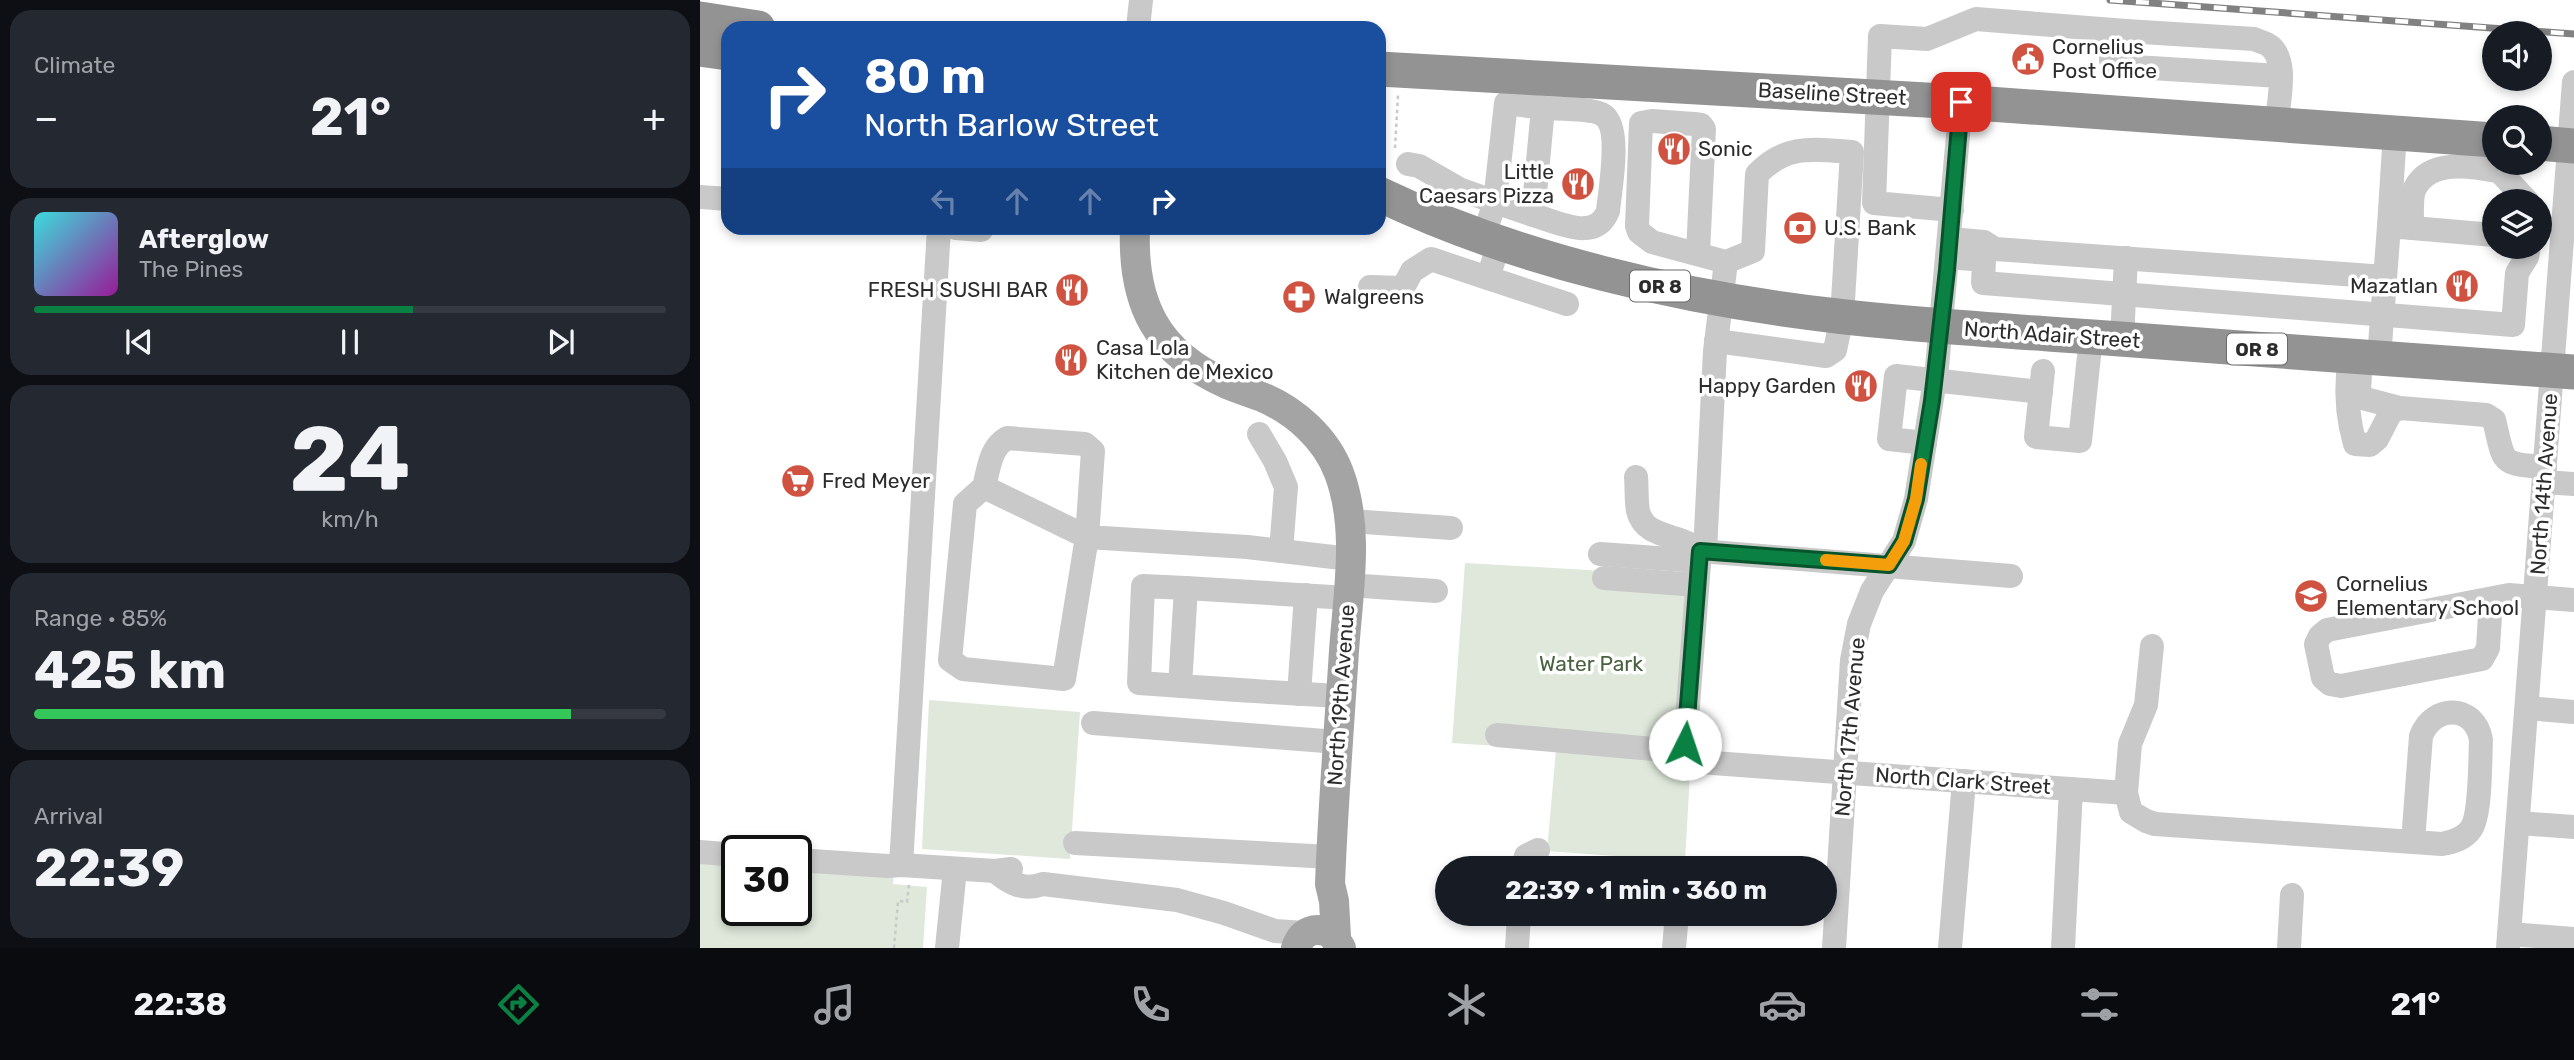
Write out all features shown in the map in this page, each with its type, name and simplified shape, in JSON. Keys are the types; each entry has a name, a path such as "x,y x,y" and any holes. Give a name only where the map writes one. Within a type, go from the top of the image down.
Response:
{"highway":[{"path":"700,19 721,22"},
{"path":"700,49 721,52"},
{"name":"Baseline Street","path":"1390,69 1507,89 1644,83 2277,123 2482,139"},
{"name":"North Adair Street","path":"1386,197 1491,240 1572,264 1721,298 1842,317 1940,327 2563,372"}],"main road":[{"name":"North 19th Avenue","path":"1135,235 1139,291 1147,312 1165,340 1203,372 1226,384 1264,397 1308,427 1333,460 1350,514 1349,581 1331,870 1334,901 1316,941"}],"street":[{"path":"1139,21 1141,0"},
{"path":"1154,21 1156,0"},
{"path":"1952,210 1874,203 1876,97 1881,36 1927,39 1976,19 2254,39 2270,46 2281,63 2277,123"},
{"path":"2126,31 2115,38 2111,50 2111,60 2119,66 2280,76"},
{"name":"North 14th Avenue","path":"2509,941 2545,474 2563,372 2567,260 2561,145 2574,82"},
{"path":"1644,83 1637,226 1639,232 1652,242 1727,262 1753,251 1757,174 1785,154 1804,148 1852,152 1842,317 1835,350 1826,356 1716,341"},
{"path":"1401,158 1459,189 1495,202 1534,215 1583,229 1593,229 1605,219 1608,211 1614,134 1609,121 1600,113 1543,108 1507,89 1495,202 1491,240 1488,278"},
{"name":"North 17th Avenue","path":"1834,948 1852,660 1859,624 1872,591 1904,541 1916,499 1935,380 1961,102"},
{"path":"1534,215 1543,108"},
{"path":"1641,123 1652,121 1695,124 1704,129 1698,253"},
{"path":"2395,132 2400,227"},
{"path":"2400,408 2390,412 2378,439 2370,445 2354,444 2346,395 2382,315 2385,277 2414,189 2428,174 2446,167 2491,170 2502,174 2516,189"},
{"path":"2419,184 2440,182 2491,186 2494,189"},
{"path":"700,197 721,198"},
{"path":"2400,227 2482,234"},
{"path":"906,865 939,235"},
{"path":"1949,248 1984,242 1996,249 2385,277"},
{"path":"1949,248 1984,260 1983,283 2513,325 2517,273 2521,259"},
{"path":"1924,443 1889,439 1896,376 1935,380 2042,381 2036,437 2080,441 2106,338 2124,294 2126,258"},
{"path":"1370,287 1403,288 1412,271 1430,259 1567,304"},
{"path":"1688,755 1685,744 1702,551 1716,341 1727,262"},
{"path":"2256,305 2258,268"},
{"path":"2363,357 2359,391 2362,398 2400,408 2486,415 2494,420 2500,450 2507,459 2515,465 2574,484"},
{"path":"1259,434 1286,487 1282,551"},
{"path":"1007,438 1085,444 1093,451 1087,537 1064,679 963,669 950,660 965,504 984,487 993,452 999,442 1007,438"},
{"path":"1636,477 1638,511 1645,526 1655,532 1684,540 1702,551 2011,576"},
{"path":"984,487 1087,537 1282,551 1349,581 1436,591"},
{"path":"1350,514 1451,528"},
{"path":"1600,554 1685,560 1702,551"},
{"path":"1604,578 1697,585"},
{"path":"1341,696 1139,683 1143,586 1306,595 1349,581"},
{"path":"1180,686 1186,588"},
{"path":"1299,694 1306,595"},
{"path":"2491,599 2488,648 2482,659 2341,685 2330,684 2323,678 2316,644 2317,639 2328,630 2509,595 2574,598"},
{"path":"2152,646 2146,705 2130,744 2126,793 2131,812 2155,824 2413,842 2450,842 2466,835 2475,822 2481,740 2479,731 2464,715 2441,713 2424,727 2421,736 2413,842"},
{"path":"2528,708 2574,712"},
{"path":"1093,723 1338,742"},
{"name":"North Clark Street","path":"1497,735 1688,755 1699,762 2126,793"},
{"path":"1950,948 1964,781"},
{"path":"2063,948 2071,789"},
{"path":"2519,823 2574,827"},
{"path":"1075,843 1331,870"},
{"path":"700,852 721,854"},
{"path":"812,861 995,871 1011,869 1031,874 1043,884 1177,900 1316,941"},
{"path":"947,948 954,869"},
{"path":"2289,948 2292,895"},
{"path":"1517,948 1518,926"},
{"path":"1674,948 1676,926"},
{"path":"2509,941 2574,939"}],"path":[{"path":"1390,69 1401,158"},
{"path":"894,948 898,901 907,902 906,865"}],"green space":[{"name":"Water Park","path":"1465,563 1675,575 1685,581 1683,761 1690,774 1685,856 1616,856 1547,851 1556,750 1452,743"},
{"path":"929,700 1080,712 1070,859 922,849"},
{"path":"700,861 721,863 721,926 812,926 812,869 894,874 893,884 927,887 923,948 700,948"}],"railway":[{"path":"2110,0 2574,34"}],"slow traffic":[{"path":"1826,560 1889,565 1904,541 1916,499 1921,464"}],"place":[{"name":"Cornelius Post Office","path":"2028,59"},
{"name":"Sonic","path":"1674,149"},
{"name":"Little Caesars Pizza","path":"1578,184"},
{"name":"U.S. Bank","path":"1800,228"},
{"name":"Mazatlan","path":"2462,286"},
{"name":"FRESH SUSHI BAR","path":"1072,290"},
{"name":"Walgreens","path":"1299,297"},
{"name":"Casa Lola Kitchen de Mexico","path":"1071,360"},
{"name":"Happy Garden","path":"1861,386"},
{"name":"Fred Meyer","path":"798,481"},
{"name":"Cornelius Elementary School","path":"2311,596"}],"route":[{"path":"1685,744 1700,551 1889,565 1904,541 1916,499 1937,367 1961,102"}]}
